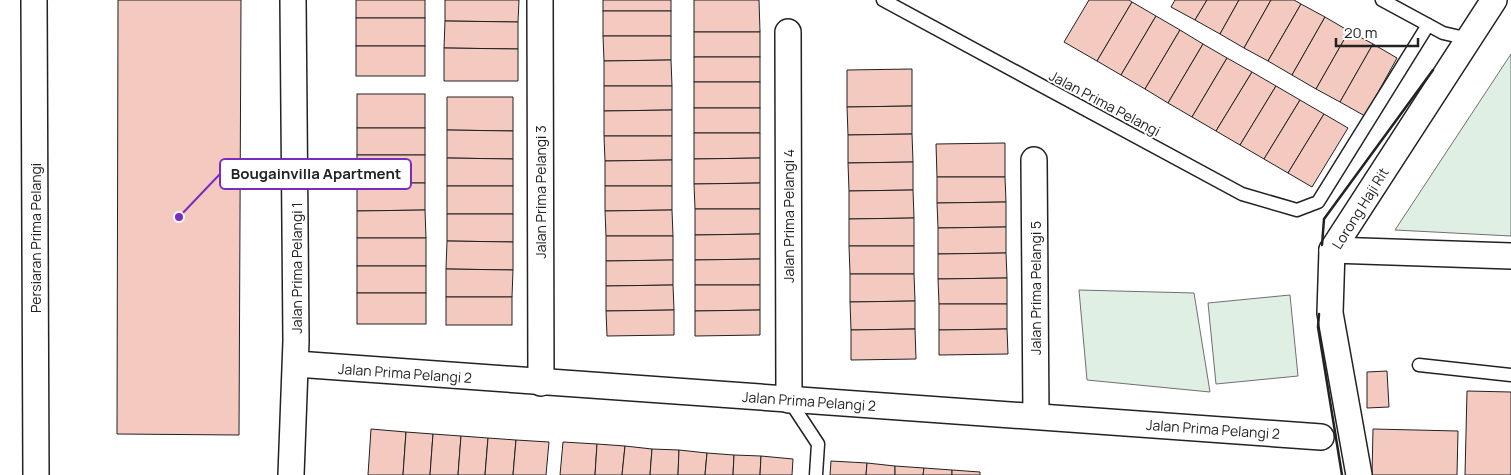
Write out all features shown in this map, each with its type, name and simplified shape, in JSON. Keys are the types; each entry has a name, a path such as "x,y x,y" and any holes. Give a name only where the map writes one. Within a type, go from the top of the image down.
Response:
{"street":[{"name":"Persiaran Prima Pelangi","path":"34,0 36,475"},
{"name":"Jalan Prima Pelangi 1","path":"291,475 296,364 293,0"},
{"name":"Jalan Prima Pelangi 3","path":"540,0 541,383"},
{"name":"Lorong Haji Rit","path":"1358,475 1330,313 1332,250 1494,0"},
{"name":"Jalan Prima Pelangi 4","path":"788,32 788,400"},
{"name":"Jalan Prima Pelangi 5","path":"1034,160 1036,416"},
{"path":"1332,250 1511,256"},
{"name":"Jalan Prima Pelangi 2","path":"296,364 541,383 1321,437"}],"lane":[{"name":"Jalan Prima Pelangi","path":"883,0 1242,194 1297,210 1318,202 1428,25"},
{"path":"1382,0 1444,34 1469,39"},
{"path":"1419,365 1511,374"},
{"path":"788,400 818,444 816,475"}],"green space":[{"path":"1511,54 1511,236 1395,230"},
{"path":"1079,290 1194,293 1210,392 1087,380"},
{"path":"1290,295 1298,376 1216,384 1208,303"}],"building":[{"path":"118,0 241,0 239,435 117,434"},
{"path":"356,0 425,0 425,18 356,18"},
{"path":"445,0 519,0 518,22 445,21"},
{"path":"603,0 671,0 671,11 603,11"},
{"path":"694,0 759,0 760,32 694,32"},
{"path":"1089,0 1129,0 1132,2 1097,61 1064,42"},
{"path":"1175,0 1207,0 1195,20 1171,7"},
{"path":"1207,0 1239,0 1220,34 1195,20"},
{"path":"1239,0 1271,0 1244,48 1220,34"},
{"path":"1271,0 1294,0 1301,4 1268,61 1244,48"},
{"path":"1132,2 1156,16 1121,75 1097,61"},
{"path":"1301,4 1325,17 1292,75 1268,61"},
{"path":"603,11 671,11 671,36 603,36"},
{"path":"1156,16 1180,30 1145,89 1121,75"},
{"path":"1325,17 1349,31 1316,89 1292,75"},
{"path":"356,18 425,18 425,46 356,46"},
{"path":"445,21 518,22 518,49 444,48"},
{"path":"1180,30 1203,44 1168,103 1145,89"},
{"path":"1349,31 1373,44 1340,102 1316,89"},
{"path":"694,32 760,32 760,57 694,57"},
{"path":"603,36 671,36 671,60 604,61"},
{"path":"1203,44 1227,58 1192,117 1168,103"},
{"path":"1373,44 1397,58 1365,116 1340,102"},
{"path":"356,46 425,46 425,76 356,76"},
{"path":"444,48 518,49 518,81 444,81"},
{"path":"694,57 760,57 760,82 694,82"},
{"path":"1227,58 1252,72 1216,131 1192,117"},
{"path":"671,60 672,86 604,86 604,61"},
{"path":"912,69 912,106 847,107 847,70"},
{"path":"1252,72 1276,86 1240,145 1216,131"},
{"path":"694,82 760,82 760,108 694,108"},
{"path":"604,86 672,86 672,110 604,111"},
{"path":"1276,86 1300,100 1264,159 1240,145"},
{"path":"357,94 425,94 425,128 357,128"},
{"path":"447,97 513,97 513,131 447,130"},
{"path":"1300,100 1324,114 1288,173 1264,159"},
{"path":"912,106 912,134 848,135 847,107"},
{"path":"694,108 760,108 760,133 694,133"},
{"path":"672,110 672,136 604,136 604,111"},
{"path":"1324,114 1348,128 1312,187 1288,173"},
{"path":"357,128 425,128 425,155 357,155"},
{"path":"447,130 513,131 513,159 447,158"},
{"path":"694,133 760,133 760,158 694,159"},
{"path":"912,134 913,162 848,163 848,135"},
{"path":"604,136 672,136 672,160 605,161"},
{"path":"1005,143 1005,177 937,177 936,144"},
{"path":"357,155 425,155 425,183 357,183"},
{"path":"447,158 513,159 513,186 447,186"},
{"path":"760,158 760,183 694,184 694,159"},
{"path":"672,160 672,186 605,186 605,161"},
{"path":"913,162 913,190 849,191 848,163"},
{"path":"937,177 1005,177 1006,202 937,203"},
{"path":"357,183 425,183 425,210 357,211"},
{"path":"760,183 760,209 695,209 694,184"},
{"path":"447,186 513,186 513,214 447,214"},
{"path":"605,186 672,186 672,210 605,211"},
{"path":"913,190 914,218 849,219 849,191"},
{"path":"1006,202 1006,227 938,228 937,203"},
{"path":"695,209 760,209 760,234 695,235"},
{"path":"425,210 426,238 357,238 357,211"},
{"path":"672,210 673,236 606,236 605,211"},
{"path":"447,214 513,214 513,242 447,241"},
{"path":"914,218 914,246 849,246 849,219"},
{"path":"1006,227 1006,253 938,254 938,228"},
{"path":"760,234 760,259 695,260 695,235"},
{"path":"606,236 673,236 673,260 606,261"},
{"path":"357,238 426,238 426,266 357,266"},
{"path":"447,241 513,242 513,270 446,269"},
{"path":"849,246 914,246 914,274 850,274"},
{"path":"1006,253 1007,278 938,279 938,254"},
{"path":"760,259 760,285 695,285 695,260"},
{"path":"673,260 673,285 606,286 606,261"},
{"path":"357,266 426,266 426,293 357,293"},
{"path":"446,269 513,270 512,297 446,297"},
{"path":"850,274 914,274 915,301 850,302"},
{"path":"1007,278 1007,304 939,304 938,279"},
{"path":"673,285 674,310 606,311 606,286"},
{"path":"695,285 760,285 760,310 695,311"},
{"path":"357,293 426,293 426,324 357,324"},
{"path":"446,297 512,297 512,325 446,325"},
{"path":"915,301 915,329 851,330 850,302"},
{"path":"939,304 1007,304 1007,329 939,330"},
{"path":"674,310 674,335 607,336 606,311"},
{"path":"760,310 760,335 695,336 695,311"},
{"path":"915,329 916,359 851,360 851,330"},
{"path":"1007,329 1008,354 939,355 939,330"},
{"path":"1387,371 1389,407 1367,408 1367,372"},
{"path":"1467,391 1511,392 1511,475 1465,475"},
{"path":"371,429 406,432 403,475 368,475"},
{"path":"1373,429 1458,431 1457,475 1372,475"},
{"path":"406,432 433,434 430,475 403,475"},
{"path":"433,434 461,436 458,475 430,475"},
{"path":"461,436 488,438 485,475 458,475"},
{"path":"488,438 516,440 513,475 485,475"},
{"path":"516,440 549,442 546,475 513,475"},
{"path":"563,442 597,444 595,475 560,475"},
{"path":"597,444 625,446 622,475 595,475"},
{"path":"625,446 652,449 650,475 622,475"},
{"path":"652,449 679,450 678,475 650,475"},
{"path":"679,450 707,453 705,475 678,475"},
{"path":"707,453 734,455 733,475 705,475"},
{"path":"734,455 761,456 760,475 733,475"},
{"path":"761,456 793,459 792,475 760,475"},
{"path":"831,461 867,463 866,475 830,475"},
{"path":"867,463 895,466 895,475 866,475"},
{"path":"895,466 924,468 923,475 895,475"},
{"path":"924,468 952,470 952,475 923,475"},
{"path":"952,470 980,472 980,475 952,475"}],"wall":[{"path":"1322,245 1324,219 1433,70"},
{"path":"1319,314 1318,327 1342,475"}],"place":[{"name":"Bougainvilla Apartment","path":"179,217"}]}
